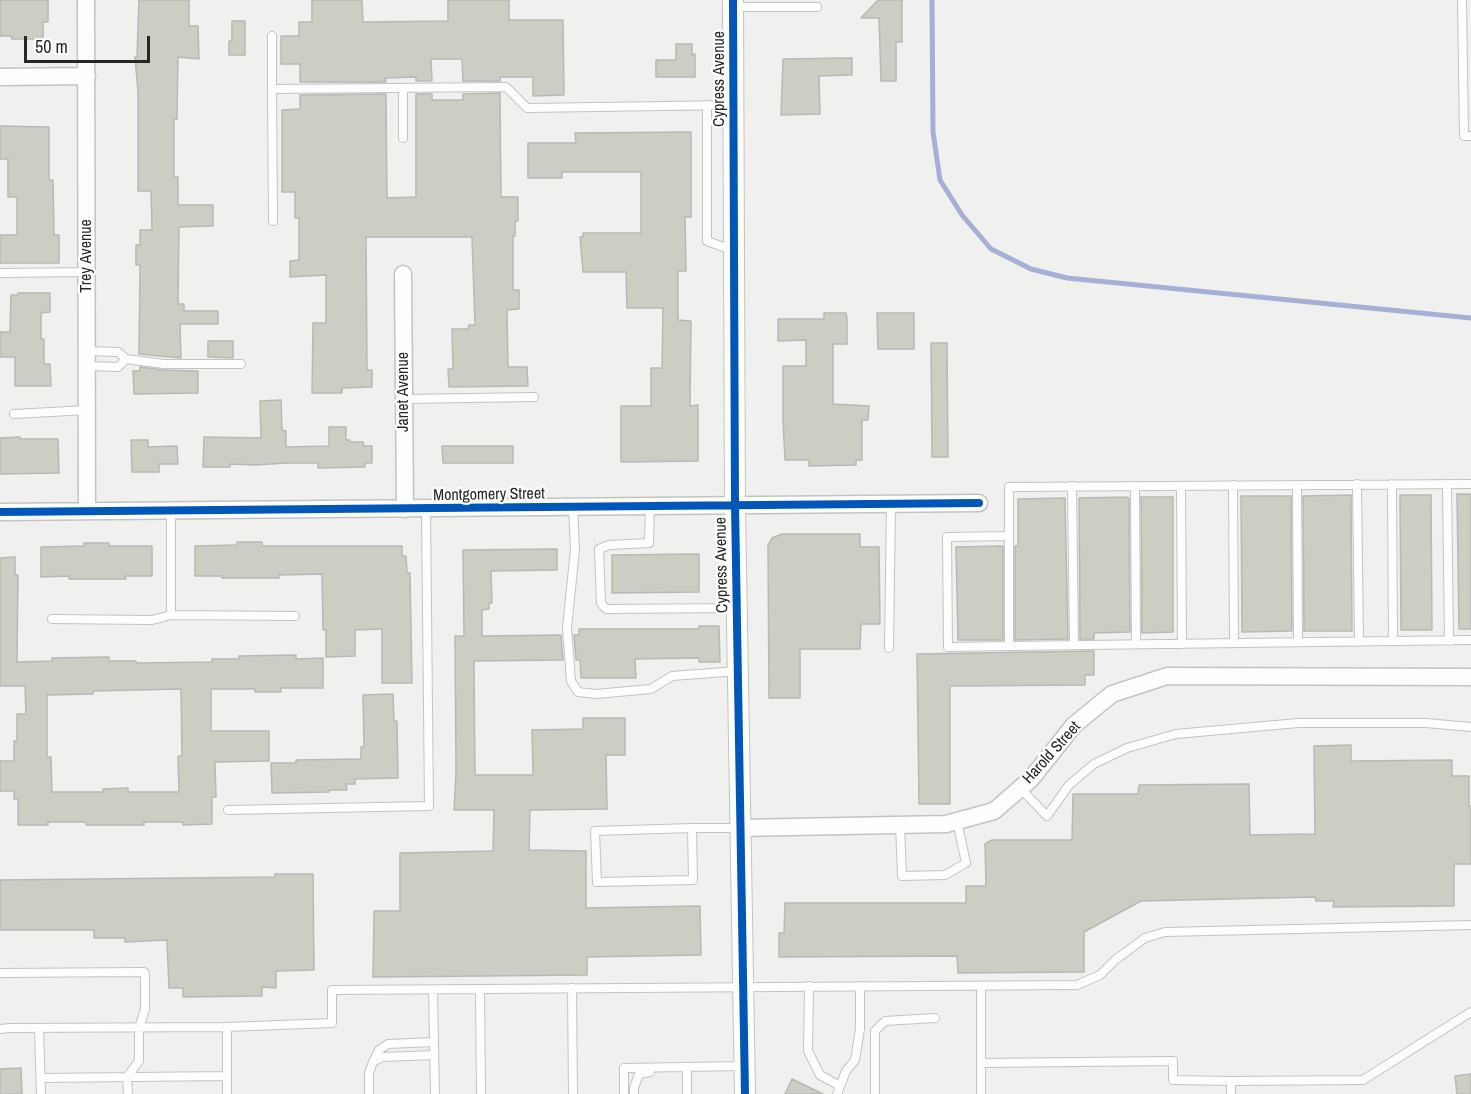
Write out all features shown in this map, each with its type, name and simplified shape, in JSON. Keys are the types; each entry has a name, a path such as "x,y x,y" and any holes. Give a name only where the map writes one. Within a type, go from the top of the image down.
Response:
{"street":[{"name":"Trey Avenue","path":"86,0 87,511"},
{"name":"Cypress Avenue","path":"733,4 735,505 745,1094"},
{"path":"0,77 87,76"},
{"name":"Janet Avenue","path":"403,274 405,509"},
{"name":"Montgomery Street","path":"0,512 979,503"},
{"name":"Harold Street","path":"740,828 946,824 994,811 1031,778 1074,725 1112,694 1167,676 1471,677"}],"lane":[{"path":"1462,0 1464,136 1471,136"},
{"path":"733,4 817,7"},
{"path":"272,36 273,220"},
{"path":"272,89 506,87 527,108 734,105"},
{"path":"403,88 403,138"},
{"path":"707,105 707,241 734,251"},
{"path":"0,273 87,272"},
{"path":"87,358 118,352 126,359 164,364 241,364"},
{"path":"87,358 118,367 126,359"},
{"path":"404,399 534,397"},
{"path":"14,414 87,410"},
{"path":"1357,484 1359,642"},
{"path":"1392,484 1393,641"},
{"path":"1447,484 1449,641"},
{"path":"1009,646 1009,487 1471,484"},
{"path":"1233,485 1234,643"},
{"path":"1297,485 1298,642"},
{"path":"1072,486 1074,645"},
{"path":"1135,486 1137,644"},
{"path":"1181,486 1182,644"},
{"path":"889,648 891,504"},
{"path":"650,506 649,543 609,545 599,549 601,603 606,609 737,608"},
{"path":"573,507 574,549 567,628 571,681 578,692 596,694 651,689 672,676 738,671"},
{"path":"228,810 429,806 426,509"},
{"path":"171,511 171,615"},
{"path":"1009,536 947,537 948,647 1471,640"},
{"path":"52,619 152,620 171,615 295,616"},
{"path":"1020,788 1047,816 1069,785 1094,764 1127,748 1176,734 1298,723 1426,723 1471,727"},
{"path":"900,825 902,876 945,875 966,863 957,821"},
{"path":"692,828 693,880 597,882 595,831 692,828 740,828"},
{"path":"0,1029 226,1027 332,1023 332,990 1077,985 1100,975 1115,960 1145,938 1165,932 1471,925"},
{"path":"0,973 144,972 145,1009 139,1028 139,1060 127,1077 128,1094"},
{"path":"809,986 808,1051 819,1075 838,1090 846,1071 855,1060 860,1029 860,986"},
{"path":"981,986 981,1094"},
{"path":"572,988 573,1094"},
{"path":"480,989 481,1094"},
{"path":"433,990 435,1094"},
{"path":"981,1063 1173,1061 1173,1080 1363,1080 1471,1012"},
{"path":"875,1094 875,1031 885,1021 935,1018"},
{"path":"226,1027 227,1094"},
{"path":"39,1028 41,1094"},
{"path":"369,1094 369,1073 379,1050 388,1044 434,1042"},
{"path":"373,1062 382,1057 434,1055"},
{"path":"624,1094 624,1068 744,1066"},
{"path":"687,1067 687,1094"},
{"path":"634,1094 639,1074 665,1068"},
{"path":"40,1078 227,1076"},
{"path":"1231,1081 1231,1094"}],"building":[{"path":"0,0 48,0 48,22 43,22 43,39 12,39 11,36 0,36"},
{"path":"139,0 189,0 189,26 198,26 199,59 178,57 177,119 174,119 174,177 178,177 178,205 213,205 213,226 179,227 178,304 184,304 184,311 218,311 218,324 180,324 181,358 139,354 140,265 136,265 136,245 140,245 140,230 152,230 151,191 138,191 138,92 135,57 137,57"},
{"path":"312,0 362,0 363,22 448,21 448,0 509,0 509,20 563,20 564,95 533,96 533,77 500,77 500,81 463,81 462,59 431,59 432,81 416,81 416,77 385,78 386,82 300,82 300,64 281,64 281,36 299,36 299,22 312,22"},
{"path":"878,0 902,0 902,42 896,42 896,81 881,81 879,18 861,18"},
{"path":"232,21 245,21 245,55 229,55"},
{"path":"676,44 692,44 692,55 695,54 695,77 656,77 656,60 676,60"},
{"path":"852,58 852,75 819,76 820,114 781,115 783,59"},
{"path":"500,93 501,197 518,197 518,221 515,221 515,236 513,236 513,290 519,290 519,309 507,310 508,367 527,367 528,386 449,387 448,369 453,369 452,329 468,329 469,325 475,325 472,237 366,237 367,370 372,370 372,387 342,388 342,393 312,393 313,323 326,323 326,275 290,277 290,261 299,260 299,218 295,218 295,192 282,192 282,110 300,109 300,95 386,94 387,198 416,197 416,94 432,94 432,100 463,100 463,94"},
{"path":"0,126 49,127 49,180 53,180 54,235 59,235 59,263 0,263 0,235 17,235 17,197 8,197 8,159 0,159"},
{"path":"691,132 691,217 685,217 686,271 678,271 678,320 691,321 690,406 698,405 698,461 621,462 621,406 651,406 651,368 662,368 663,308 627,308 626,272 583,272 580,237 583,237 583,233 641,233 641,172 562,172 562,178 528,178 528,143 576,143 575,133"},
{"path":"18,293 50,293 50,312 41,313 41,339 44,339 44,364 50,364 51,386 15,386 15,357 0,357 0,332 10,332 11,295 18,295"},
{"path":"824,313 846,313 847,318 847,344 833,344 833,404 869,406 868,420 862,420 862,460 856,460 856,465 809,466 809,460 785,460 783,366 806,366 806,340 778,341 778,319 824,319"},
{"path":"877,313 914,313 914,349 878,349"},
{"path":"208,341 233,341 233,358 208,357"},
{"path":"931,343 947,343 948,457 932,457"},
{"path":"140,367 198,371 198,393 134,394 133,371 140,371"},
{"path":"281,400 282,430 286,431 286,447 329,446 329,427 346,427 346,440 363,442 364,446 372,446 372,463 365,463 365,467 318,468 318,463 285,463 203,467 204,437 261,438 260,401"},
{"path":"20,437 20,439 58,439 59,473 0,474 0,438"},
{"path":"131,440 148,440 148,447 177,446 178,464 159,464 159,472 132,472"},
{"path":"442,446 513,446 513,463 443,463"},
{"path":"1457,494 1471,494 1471,629 1459,629"},
{"path":"1351,495 1352,631 1304,631 1303,496"},
{"path":"1400,495 1431,495 1432,630 1401,630"},
{"path":"1241,496 1291,496 1292,631 1242,632"},
{"path":"1141,497 1173,497 1173,632 1142,633"},
{"path":"1065,498 1068,639 1015,640 1015,546 1018,546 1018,499"},
{"path":"1079,498 1129,498 1130,632 1094,633 1094,639 1080,639"},
{"path":"782,534 860,534 860,547 879,547 880,624 861,624 860,649 800,649 800,698 769,698 768,545 772,538"},
{"path":"237,542 262,542 262,546 402,546 402,556 406,556 407,573 410,573 412,683 382,683 382,629 355,630 355,656 326,657 322,574 279,575 279,578 195,576 195,546 237,545"},
{"path":"84,543 109,543 109,546 152,546 152,576 125,576 126,579 41,577 41,547 84,546"},
{"path":"1003,546 1003,640 958,640 956,547"},
{"path":"557,549 557,570 491,571 492,603 489,603 489,609 482,610 482,636 561,635 563,660 474,661 475,775 533,775 532,730 583,729 583,718 625,718 625,755 606,755 607,809 530,810 529,850 586,851 586,908 700,906 701,955 587,957 587,975 373,977 374,911 400,911 400,853 493,851 494,810 454,810 455,636 464,636 463,550"},
{"path":"699,554 699,592 612,593 612,555"},
{"path":"15,557 15,575 18,575 17,662 52,661 52,658 109,657 109,661 136,661 136,663 212,662 212,659 239,659 239,656 296,655 296,659 323,658 323,688 280,688 281,692 255,692 255,689 211,689 211,731 269,731 269,761 215,762 216,797 212,797 212,824 183,825 183,822 144,822 144,825 86,825 86,822 48,822 48,825 18,825 18,799 14,799 14,791 0,791 0,761 14,761 17,714 26,714 25,686 0,686 0,558","holes":["181,689 182,756 178,756 179,792 128,792 128,788 103,789 103,792 52,792 51,757 47,757 47,695 93,694 93,691"]},
{"path":"699,626 719,626 720,662 699,662 699,658 635,659 636,678 581,678 580,660 576,660 574,635 579,635 579,629 699,629"},
{"path":"1094,651 1094,675 1085,675 1085,685 950,686 950,804 919,804 917,654"},
{"path":"393,694 394,721 397,721 398,778 355,779 355,784 346,784 347,790 272,793 271,763 296,763 296,760 361,759 361,747 364,747 363,695"},
{"path":"1351,745 1351,761 1452,760 1452,776 1469,776 1471,864 1454,864 1454,906 1333,907 1334,901 1316,901 1315,897 1141,901 1084,932 1084,972 958,973 957,956 779,957 779,933 784,933 785,903 966,903 966,886 986,886 985,844 992,840 1072,840 1073,794 1138,794 1139,785 1249,784 1250,835 1315,834 1314,746"},
{"path":"275,874 313,874 314,970 276,971 276,988 262,987 262,996 183,997 183,988 169,988 167,940 125,942 125,938 94,938 94,930 0,930 0,880 275,877"},
{"path":"21,1068 22,1094 0,1094 0,1069"},
{"path":"1471,1074 1471,1094 1457,1094 1455,1076"},
{"path":"792,1079 823,1094 785,1094"}],"waterway":[{"path":"932,0 933,132 940,180 962,215 991,249 1031,269 1067,278 1471,318"}],"cycle path":[{"path":"733,0 735,505 745,1094"},
{"path":"0,512 979,503"}]}
